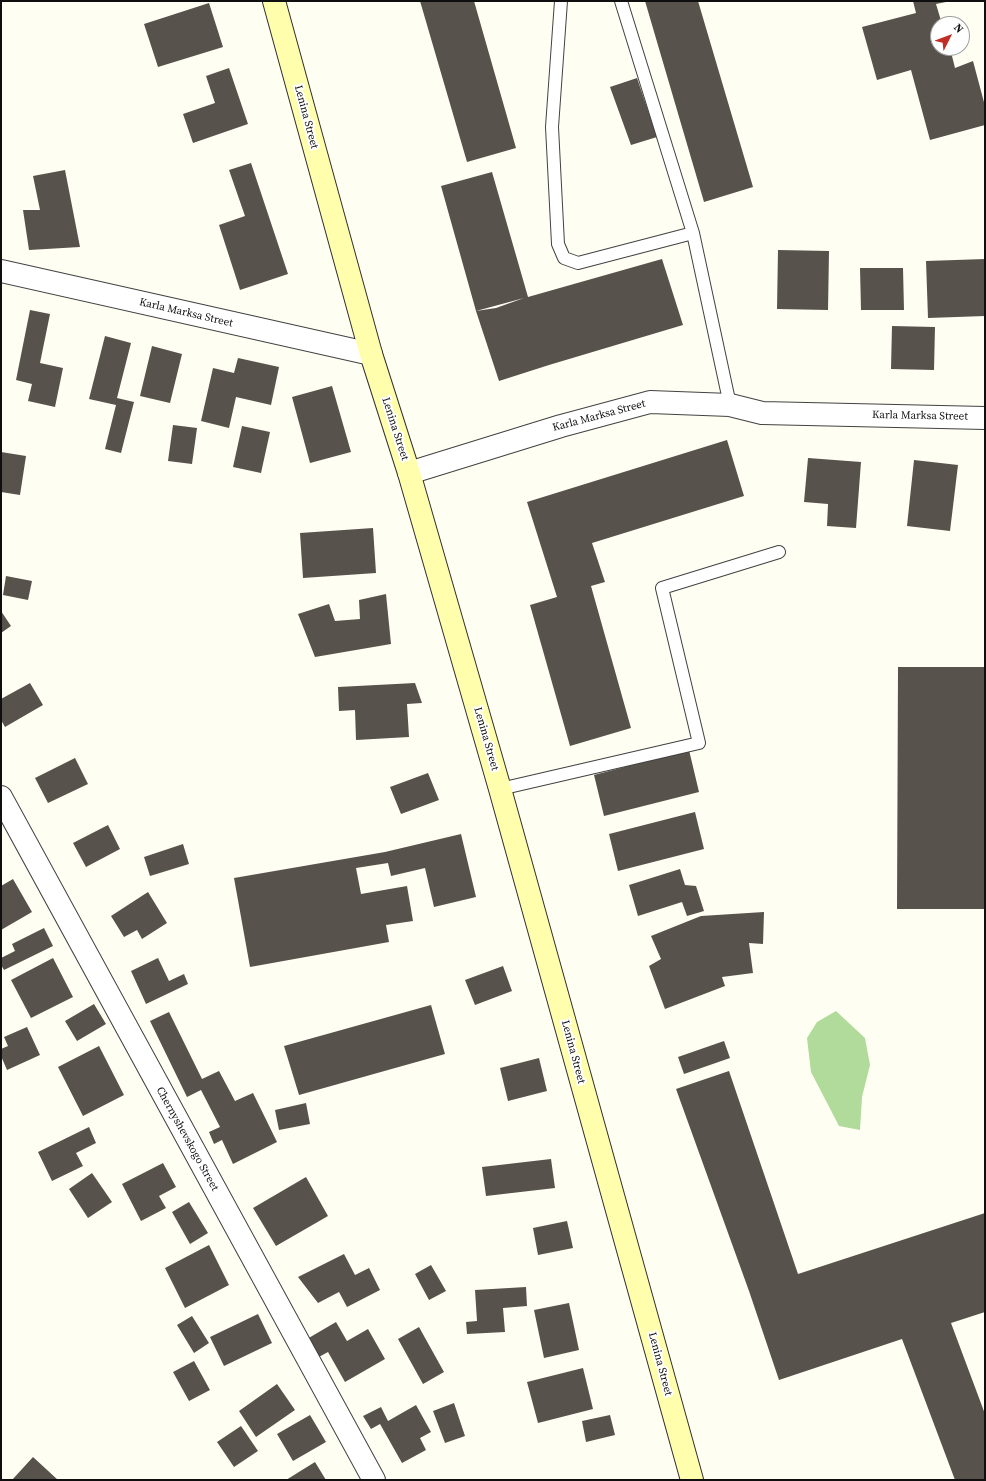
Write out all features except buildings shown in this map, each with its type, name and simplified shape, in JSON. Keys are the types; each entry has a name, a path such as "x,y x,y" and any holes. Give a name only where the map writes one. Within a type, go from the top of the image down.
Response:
{"street":[{"name":"Lenina Street","path":"274,1 371,354 410,473 500,789 692,1480"},
{"name":"Karla Marksa Street","path":"1,271 371,354"},
{"name":"Karla Marksa Street","path":"410,473 561,426 650,402 730,405 762,413 985,418"},
{"name":"Chernyshevskogo Street","path":"1,797 374,1480"}],"lane":[{"path":"561,1 552,127 558,244 564,258 578,263 693,233"},
{"path":"622,1 693,233 730,405"},
{"path":"500,789 699,743 662,588 780,552"}],"green space":[{"path":"836,1011 865,1038 870,1065 862,1097 860,1130 839,1126 811,1072 807,1038 817,1022"}]}
